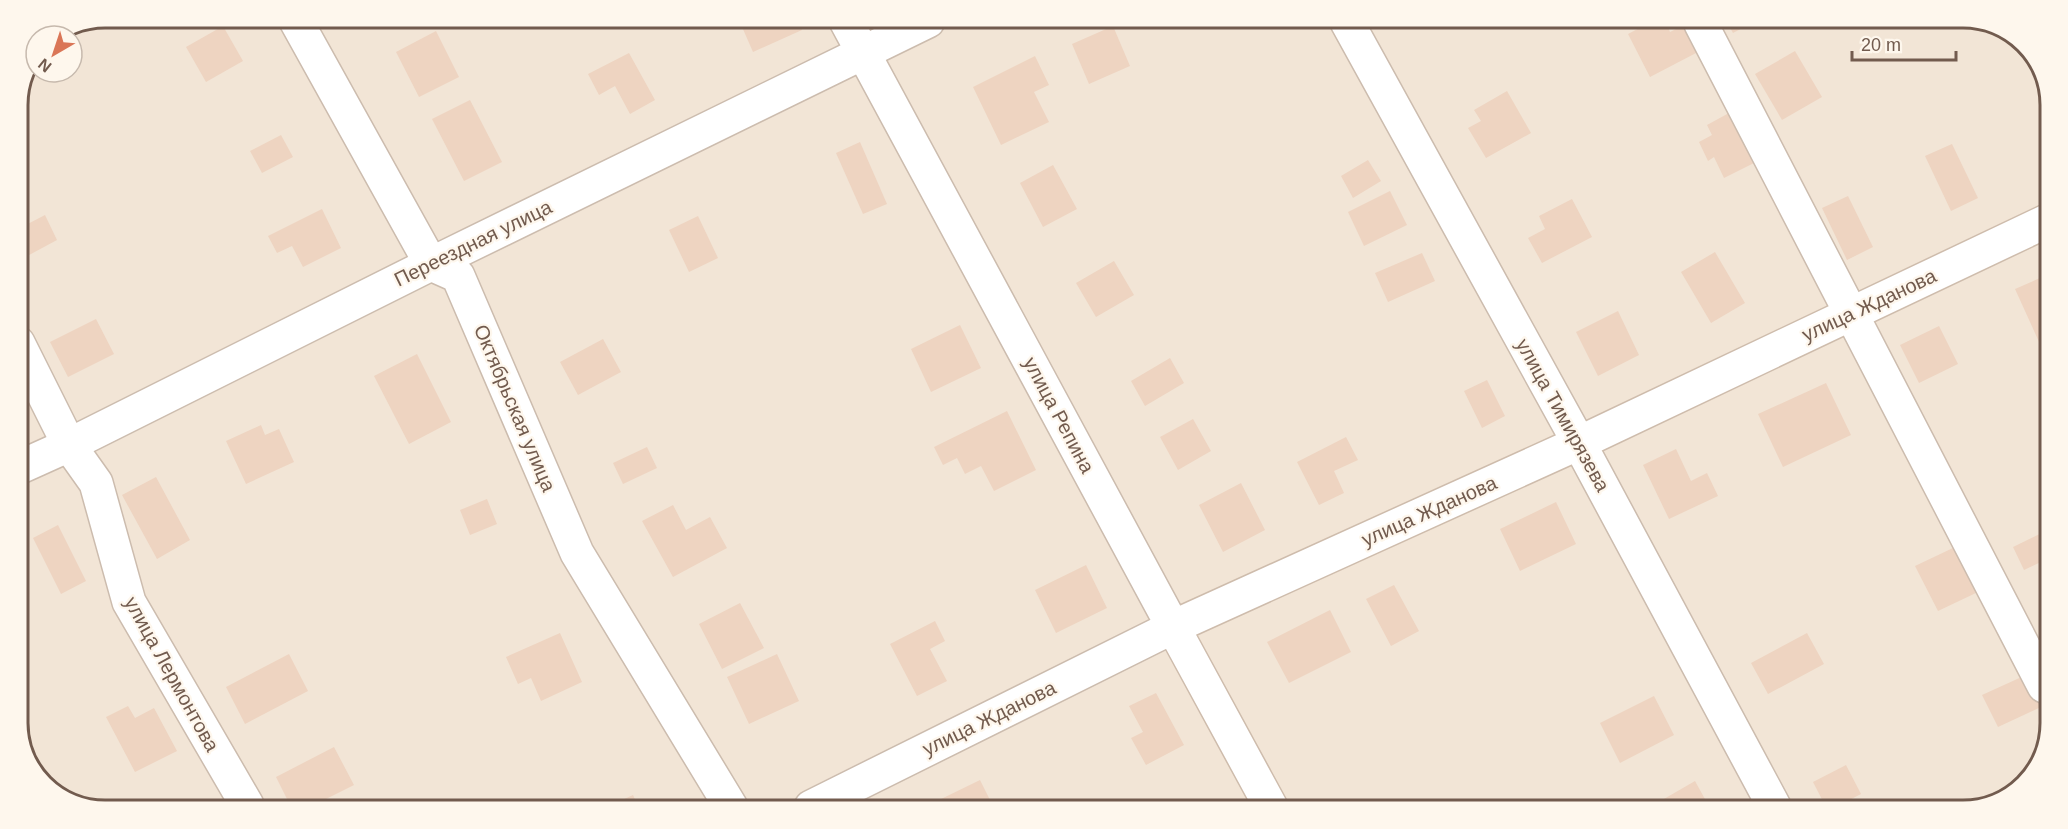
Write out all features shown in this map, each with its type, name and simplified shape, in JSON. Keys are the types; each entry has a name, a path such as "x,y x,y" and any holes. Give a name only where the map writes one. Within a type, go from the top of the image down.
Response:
{"street":[{"path":"300,28 431,264"},
{"name":"улица Репина","path":"850,28 1267,800"},
{"name":"Переездная улица","path":"29,463 914,28"},
{"name":"улица Тимирязева","path":"1350,28 1579,443 1771,800"},
{"path":"1703,28 2040,678"},
{"name":"улица Жданова","path":"825,800 1173,627 1579,443 2039,225"},
{"name":"Октябрьская улица","path":"431,264 458,276 577,553 727,800"},
{"name":"улица Лермонтова","path":"28,364 69,445 96,483 129,602 244,800"}],"shaded area":[{"path":"106,28 1962,28 1987,33 2009,44 2024,59 2034,76 2039,101 2040,723 2035,748 2026,766 2009,785 1987,796 1962,800 106,800 81,796 63,787 44,770 34,753 29,728 28,106 32,84 84,84 84,32"}],"building":[{"path":"219,28 224,28 243,61 206,82 186,47"},
{"path":"742,28 801,28 802,30 753,52"},
{"path":"1108,28 1114,28 1130,66 1089,84 1072,44"},
{"path":"1639,28 1668,28 1670,32 1678,28 1686,28 1698,52 1650,77 1628,34"},
{"path":"1730,28 1742,28 1733,33"},
{"path":"436,31 459,77 419,97 396,52"},
{"path":"1795,51 1822,97 1782,120 1755,74"},
{"path":"629,53 655,100 630,114 615,86 599,95 588,74"},
{"path":"1035,56 1049,85 1034,92 1049,122 1001,145 973,87"},
{"path":"1507,91 1531,133 1486,158 1468,128 1481,121 1474,110"},
{"path":"470,100 502,162 464,181 432,119"},
{"path":"1729,113 1754,163 1724,178 1714,157 1708,161 1699,142 1712,135 1707,125"},
{"path":"281,135 293,157 262,173 250,151"},
{"path":"860,142 887,204 863,214 836,153"},
{"path":"1952,144 1978,198 1951,211 1925,156"},
{"path":"1368,160 1381,181 1353,198 1341,176"},
{"path":"1053,165 1077,209 1043,227 1020,183"},
{"path":"1390,191 1407,225 1364,246 1348,212"},
{"path":"1848,196 1873,247 1847,260 1822,208"},
{"path":"1572,199 1592,237 1542,263 1528,238 1545,229 1539,216"},
{"path":"322,209 341,248 303,267 292,246 277,253 268,236"},
{"path":"45,215 57,240 28,255 28,224"},
{"path":"698,216 718,258 689,272 669,230"},
{"path":"1715,252 1745,303 1711,323 1681,272"},
{"path":"1422,253 1435,281 1388,302 1375,273"},
{"path":"1114,261 1134,295 1096,317 1076,283"},
{"path":"2039,278 2039,343 2015,289"},
{"path":"1618,311 1639,355 1598,376 1576,332"},
{"path":"96,319 114,354 68,377 50,342"},
{"path":"960,325 981,368 931,392 911,349"},
{"path":"1939,326 1958,364 1919,383 1900,345"},
{"path":"603,339 621,372 578,395 560,362"},
{"path":"417,354 451,422 409,444 374,376"},
{"path":"1170,358 1184,383 1145,406 1131,381"},
{"path":"1487,380 1505,416 1482,428 1464,391"},
{"path":"1826,383 1851,435 1783,467 1758,414"},
{"path":"1007,411 1036,470 994,491 981,466 965,474 957,458 943,465 934,447"},
{"path":"1193,419 1211,451 1178,470 1160,437"},
{"path":"261,425 265,435 279,429 294,462 246,484 226,441"},
{"path":"1346,437 1358,460 1334,471 1344,493 1319,505 1297,462"},
{"path":"647,447 657,468 623,484 613,463"},
{"path":"1676,449 1691,481 1707,473 1718,496 1669,519 1643,465"},
{"path":"156,477 190,540 157,559 122,495"},
{"path":"1241,483 1265,530 1223,552 1199,505"},
{"path":"487,499 497,524 470,535 460,510"},
{"path":"1556,502 1576,544 1520,571 1500,529"},
{"path":"673,505 686,530 710,517 727,548 673,577 642,521"},
{"path":"58,525 86,581 61,594 33,538"},
{"path":"2040,534 2040,563 2024,570 2013,547"},
{"path":"1955,547 1978,592 1938,611 1915,566"},
{"path":"1086,565 1107,608 1056,633 1035,590"},
{"path":"1394,585 1419,631 1391,646 1366,599"},
{"path":"740,603 764,648 722,669 699,624"},
{"path":"1330,610 1351,652 1289,683 1267,642"},
{"path":"935,621 945,641 930,649 947,681 917,696 890,644"},
{"path":"560,633 582,682 541,701 531,678 518,684 506,657"},
{"path":"1807,633 1824,664 1768,694 1751,663"},
{"path":"289,654 308,691 245,724 226,687"},
{"path":"777,654 799,701 749,724 727,677"},
{"path":"2026,675 2040,707 1998,727 1982,695"},
{"path":"1156,693 1184,745 1146,765 1131,738 1143,732 1129,706"},
{"path":"1654,696 1674,735 1620,763 1600,723"},
{"path":"128,706 135,718 154,708 177,751 135,772 106,717"},
{"path":"334,747 354,785 324,800 288,800 276,777"},
{"path":"1846,765 1861,794 1849,800 1822,800 1813,782"},
{"path":"980,780 990,800 939,800"},
{"path":"1695,781 1705,800 1662,800"},
{"path":"633,795 635,800 622,800"}]}
